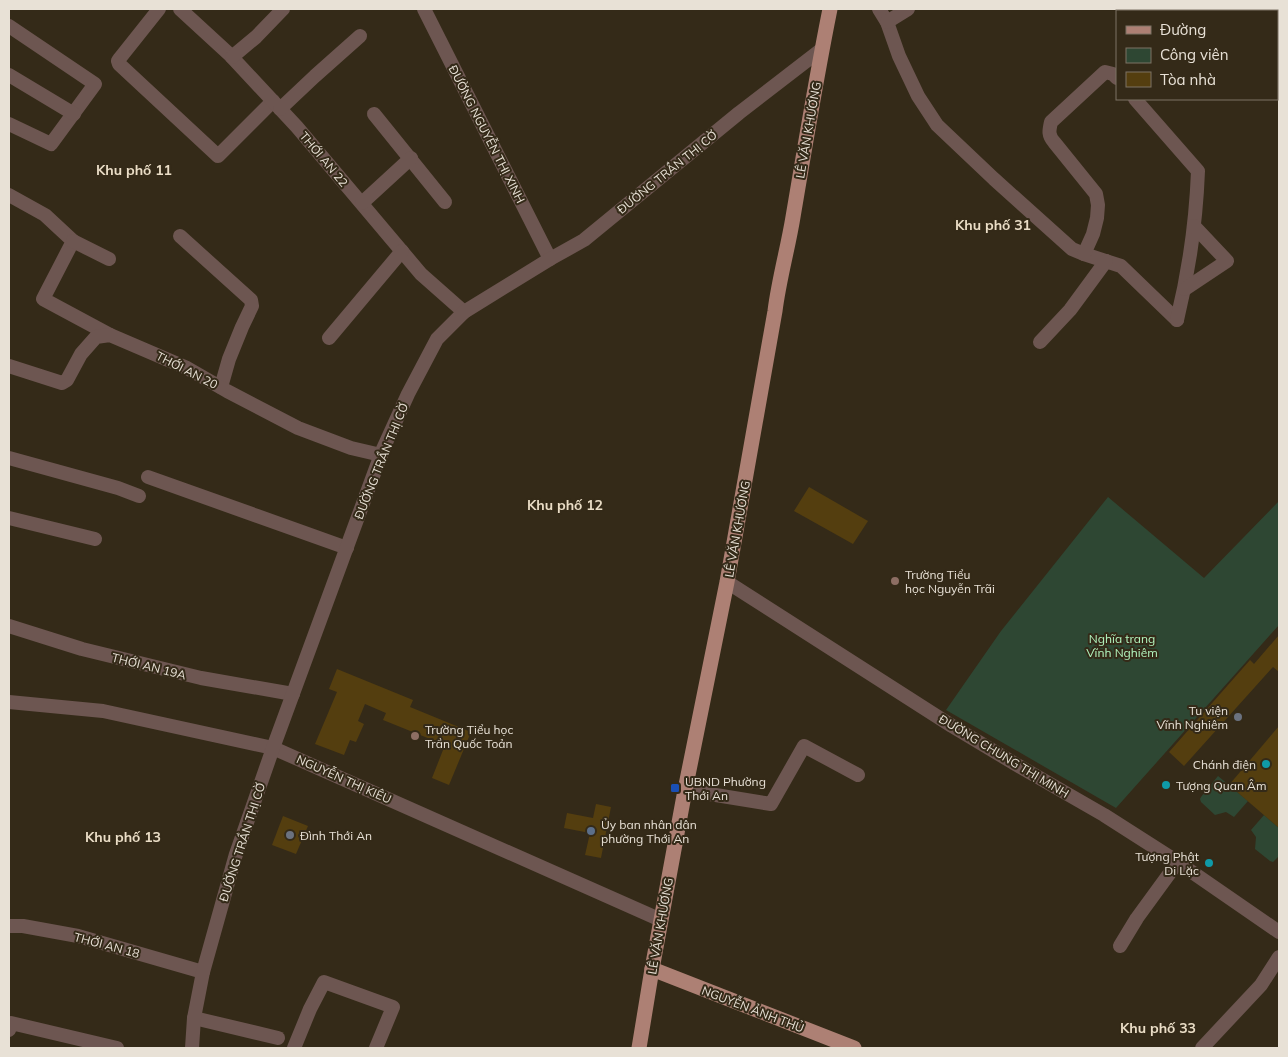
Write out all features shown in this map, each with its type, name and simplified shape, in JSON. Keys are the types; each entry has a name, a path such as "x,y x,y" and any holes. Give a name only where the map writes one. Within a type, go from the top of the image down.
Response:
{"main road":[{"name":"LÊ VĂN KHƯƠNG","path":"639,1048 685,790 727,582 776,311 777,291 792,220 830,9"},
{"name":"NGUYỄN ẢNH THỦ","path":"652,969 854,1048"}],"street":[{"path":"159,9 120,58 119,64 218,156 276,105 315,76 360,36"},
{"name":"THỚI AN 22","path":"180,9 232,57 362,203 422,274 464,312"},
{"path":"232,57 256,37 283,9"},
{"name":"ĐƯỜNG NGUYỄN THỊ XINH","path":"424,9 550,258"},
{"path":"879,9 914,88 937,125 1072,249 1120,266 1177,320 1185,289 1194,226 1198,171 1136,100"},
{"path":"886,22 908,9"},
{"path":"9,26 95,84 51,144 9,124"},
{"name":"ĐƯỜNG TRẦN THỊ CỜ","path":"192,1048 194,1018 203,972 236,854 381,455 408,394 437,339 464,312 550,258 584,240 739,113 822,49"},
{"path":"1084,254 1093,234 1097,218 1098,205 1096,194 1049,136 1049,130 1051,122 1104,72 1113,74 1116,77"},
{"path":"9,75 74,114"},
{"path":"374,114 445,202"},
{"path":"362,203 411,158"},
{"path":"9,195 45,215 73,240 109,259"},
{"path":"1185,289 1227,261 1194,226"},
{"path":"180,236 251,300 252,306 229,359 220,387"},
{"name":"THỚI AN 20","path":"73,240 43,299 110,335 187,368 298,428 351,448 381,455"},
{"path":"329,338 402,251"},
{"path":"1040,342 1070,310 1106,261"},
{"path":"9,366 62,383 67,380 82,354 96,337 110,335"},
{"path":"9,458 118,488 139,496"},
{"path":"148,477 347,548"},
{"path":"9,518 95,539"},
{"name":"ĐƯỜNG CHUNG THỊ MINH","path":"727,582 952,726 1104,814 1279,932"},
{"name":"THỚI AN 19A","path":"9,626 82,649 192,676 293,694"},
{"name":"NGUYỄN THỊ KIÊU","path":"9,702 103,711 273,748 661,920"},
{"path":"685,790 771,804 804,746 858,775"},
{"path":"1120,946 1172,870 1176,861"},
{"name":"THỚI AN 18","path":"9,926 23,926 78,936 203,972"},
{"path":"1202,1048 1260,985 1279,957"},
{"path":"294,1048 310,1009 324,982 393,1007 376,1048"},
{"path":"194,1018 278,1038"},
{"path":"9,1030 11,1023 78,1044 117,1048"}],"green space":[{"name":"Nghĩa trang Vĩnh Nghiêm","path":"1108,497 1204,578 1279,501 1279,625 1116,808 946,710 1001,631"},
{"path":"1218,776 1248,801 1234,817 1226,812 1215,815 1201,802 1201,797"},
{"path":"1264,815 1279,828 1279,856 1273,862 1255,849 1256,837 1251,830"}],"building":[{"path":"809,487 868,521 853,544 794,511"},
{"path":"1279,635 1279,672 1273,667 1184,766 1169,752 1250,660 1254,664"},
{"path":"337,669 413,700 410,707 471,732 449,785 432,778 443,750 438,748 440,743 383,720 386,713 365,704 358,721 364,724 356,742 350,740 344,755 315,744 337,692 329,689"},
{"path":"1279,726 1279,828 1229,785"},
{"name":"Ủy ban nhân dân phường Thới An","path":"596,804 611,807 601,858 585,855 590,833 564,828 567,813 593,818"},
{"name":"Đình Thới An","path":"283,816 308,826 296,854 272,845"}],"place":[{"name":"Trường Tiểu học Nguyễn Trãi","path":"895,581"},
{"name":"Tu viện Vĩnh Nghiêm","path":"1238,717"},
{"name":"Trường Tiểu học Trần Quốc Toản","path":"415,736"},
{"name":"Chánh điện","path":"1266,764"},
{"name":"Tượng Quan Âm","path":"1166,785"},
{"name":"UBND Phường Thới An","path":"675,788"},
{"name":"Ủy ban nhân dân phường Thới An","path":"591,831"},
{"name":"Đình Thới An","path":"290,835"},
{"name":"Tượng Phật Di Lặc","path":"1209,863"}],"district":[{"name":"Khu phố 11","path":"134,170"},
{"name":"Khu phố 31","path":"993,225"},
{"name":"Khu phố 12","path":"565,505"},
{"name":"Khu phố 13","path":"123,837"},
{"name":"Khu phố 33","path":"1158,1028"}]}
